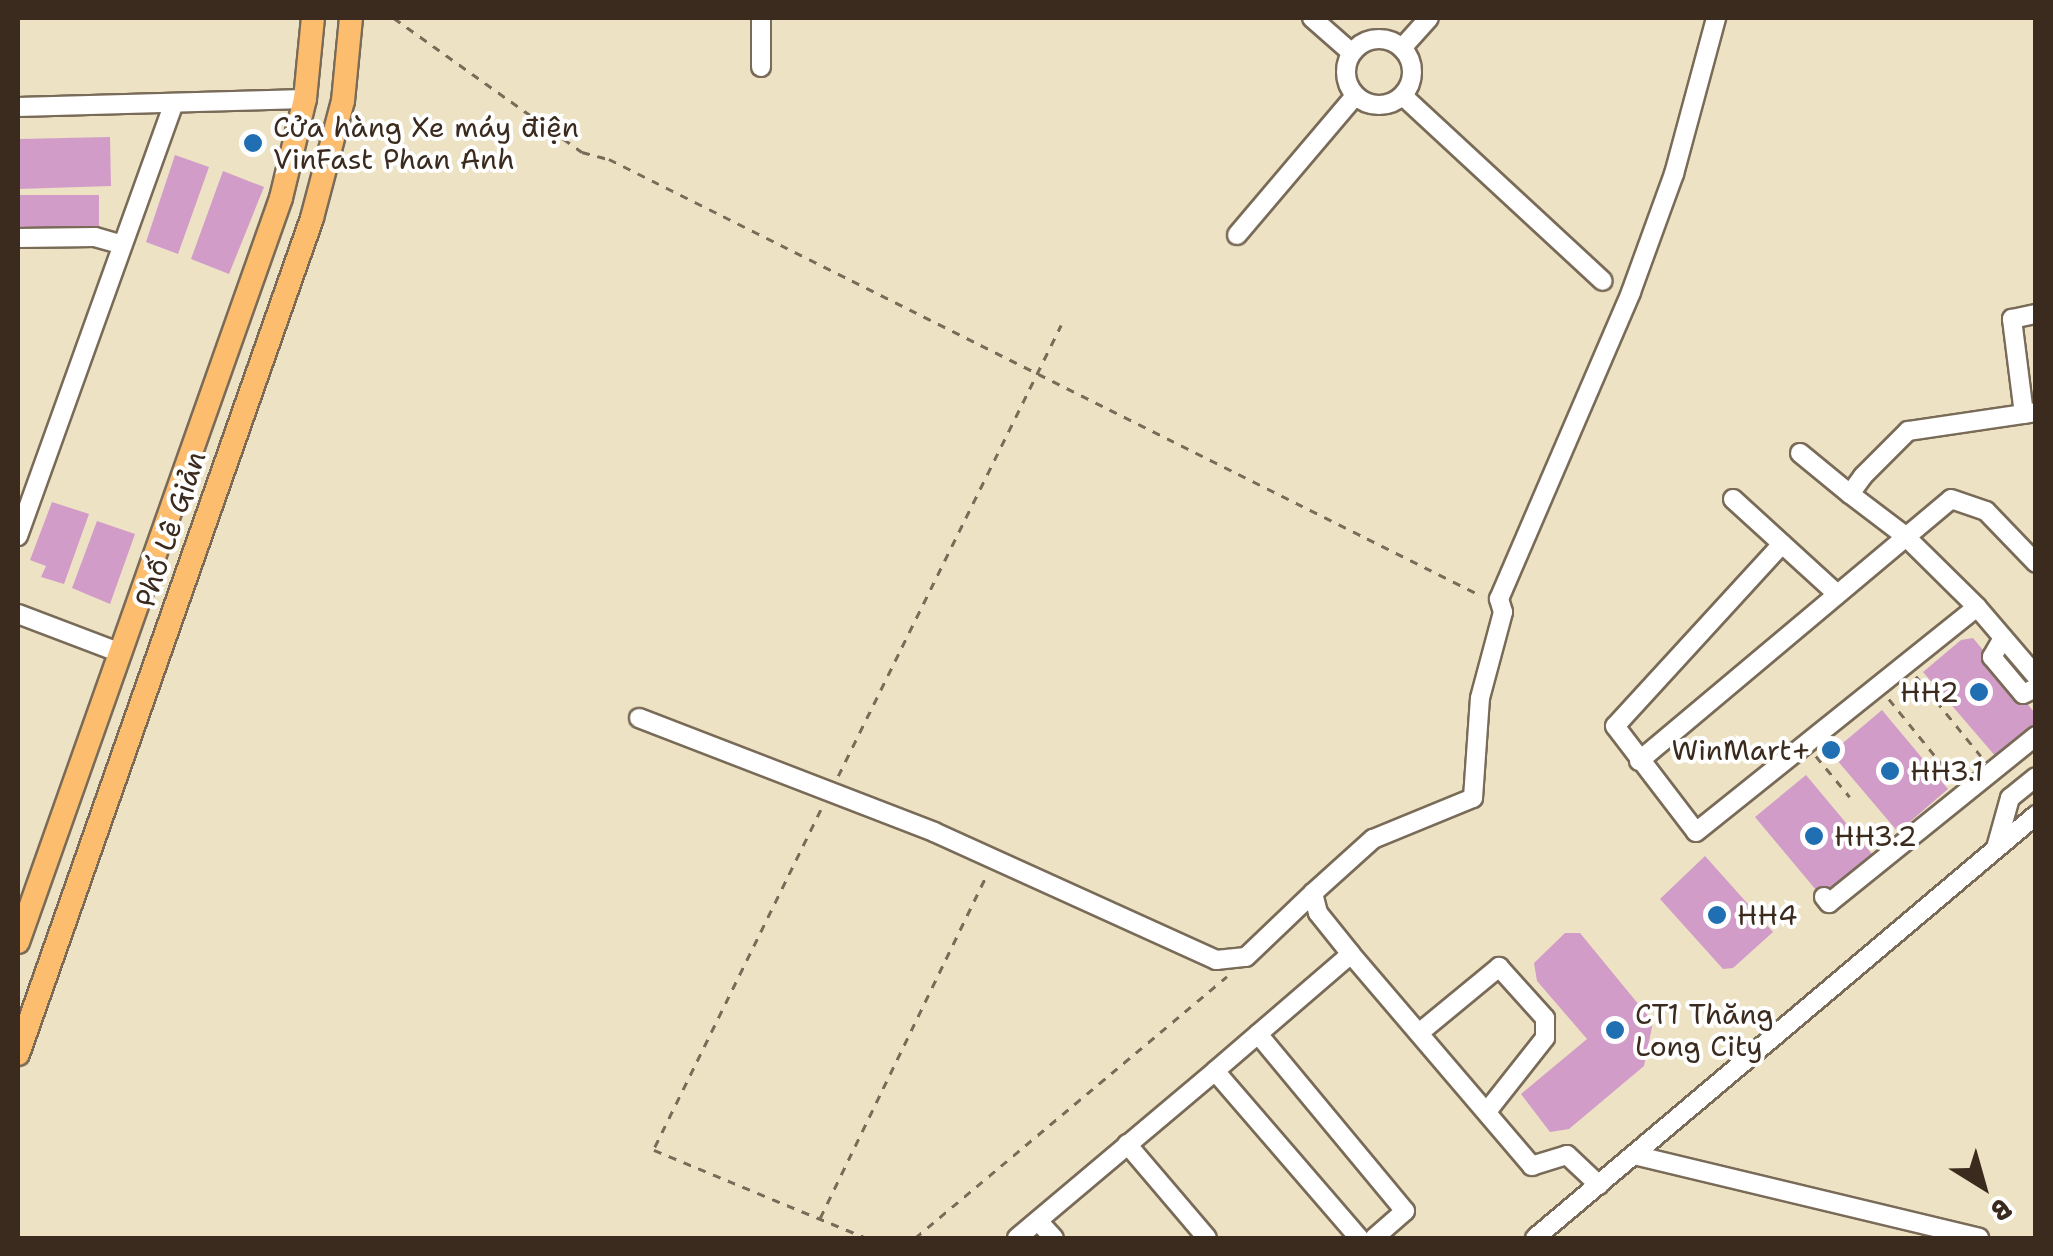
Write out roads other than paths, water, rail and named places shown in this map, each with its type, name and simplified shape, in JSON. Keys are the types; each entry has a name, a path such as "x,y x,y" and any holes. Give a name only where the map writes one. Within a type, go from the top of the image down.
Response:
{"main road":[{"name":"Phố Lê Giản","path":"18,942 282,198 306,99 313,18"},
{"name":"Phố Lê Giản","path":"18,1054 312,218 343,101 351,18"},
{"path":"118,652 154,665"}],"street":[{"path":"761,18 761,67"},
{"path":"1312,18 1352,53"},
{"path":"1402,48 1430,18"},
{"path":"640,718 994,860 1216,960 1246,957 1373,839 1473,798 1480,698 1503,612 1499,599 1674,174 1716,18"},
{"path":"1370,40 1402,48 1412,77 1403,96 1374,105 1355,96 1346,75 1352,53 1370,40"},
{"path":"1237,235 1355,96"},
{"path":"1403,96 1604,281"},
{"path":"18,107 173,106 306,99"},
{"path":"18,536 25,480 173,106"},
{"path":"18,238 95,237 120,244"},
{"path":"1850,494 1908,431 2030,413 2012,319 2036,314"},
{"path":"1800,453 1904,535 1976,607 2036,676"},
{"path":"1640,761 1904,535 1952,499 1986,511 2036,563"},
{"path":"1733,500 1836,593"},
{"path":"1782,544 1615,726 1696,832 1878,686 1910,669 1976,607"},
{"path":"18,614 118,652"},
{"path":"2002,638 1992,657 2023,694 2036,688"},
{"path":"1824,897 1829,903 1956,795 2036,736"},
{"path":"1996,849 2010,798 2036,777"},
{"path":"1535,1238 2036,815"},
{"path":"1312,893 1318,913 1351,954 1489,1109 1532,1166 1567,1155 1599,1185"},
{"path":"1017,1238 1351,954"},
{"path":"1419,1033 1498,966 1545,1018 1545,1038 1489,1109"},
{"path":"1258,1034 1405,1211 1374,1238"},
{"path":"1215,1071 1359,1238"},
{"path":"1128,1144 1207,1238"},
{"path":"1634,1156 1980,1238"},
{"path":"1038,1220 1054,1238"}],"place":[{"name":"Cửa hàng Xe máy điện VinFast Phan Anh","path":"253,143"},
{"name":"HH2","path":"1979,692"},
{"name":"WinMart+","path":"1831,750"},
{"name":"HH3.1","path":"1890,771"},
{"name":"HH3.2","path":"1814,836"},
{"name":"HH4","path":"1717,915"},
{"name":"CT1 Thăng Long City","path":"1615,1030"}]}
